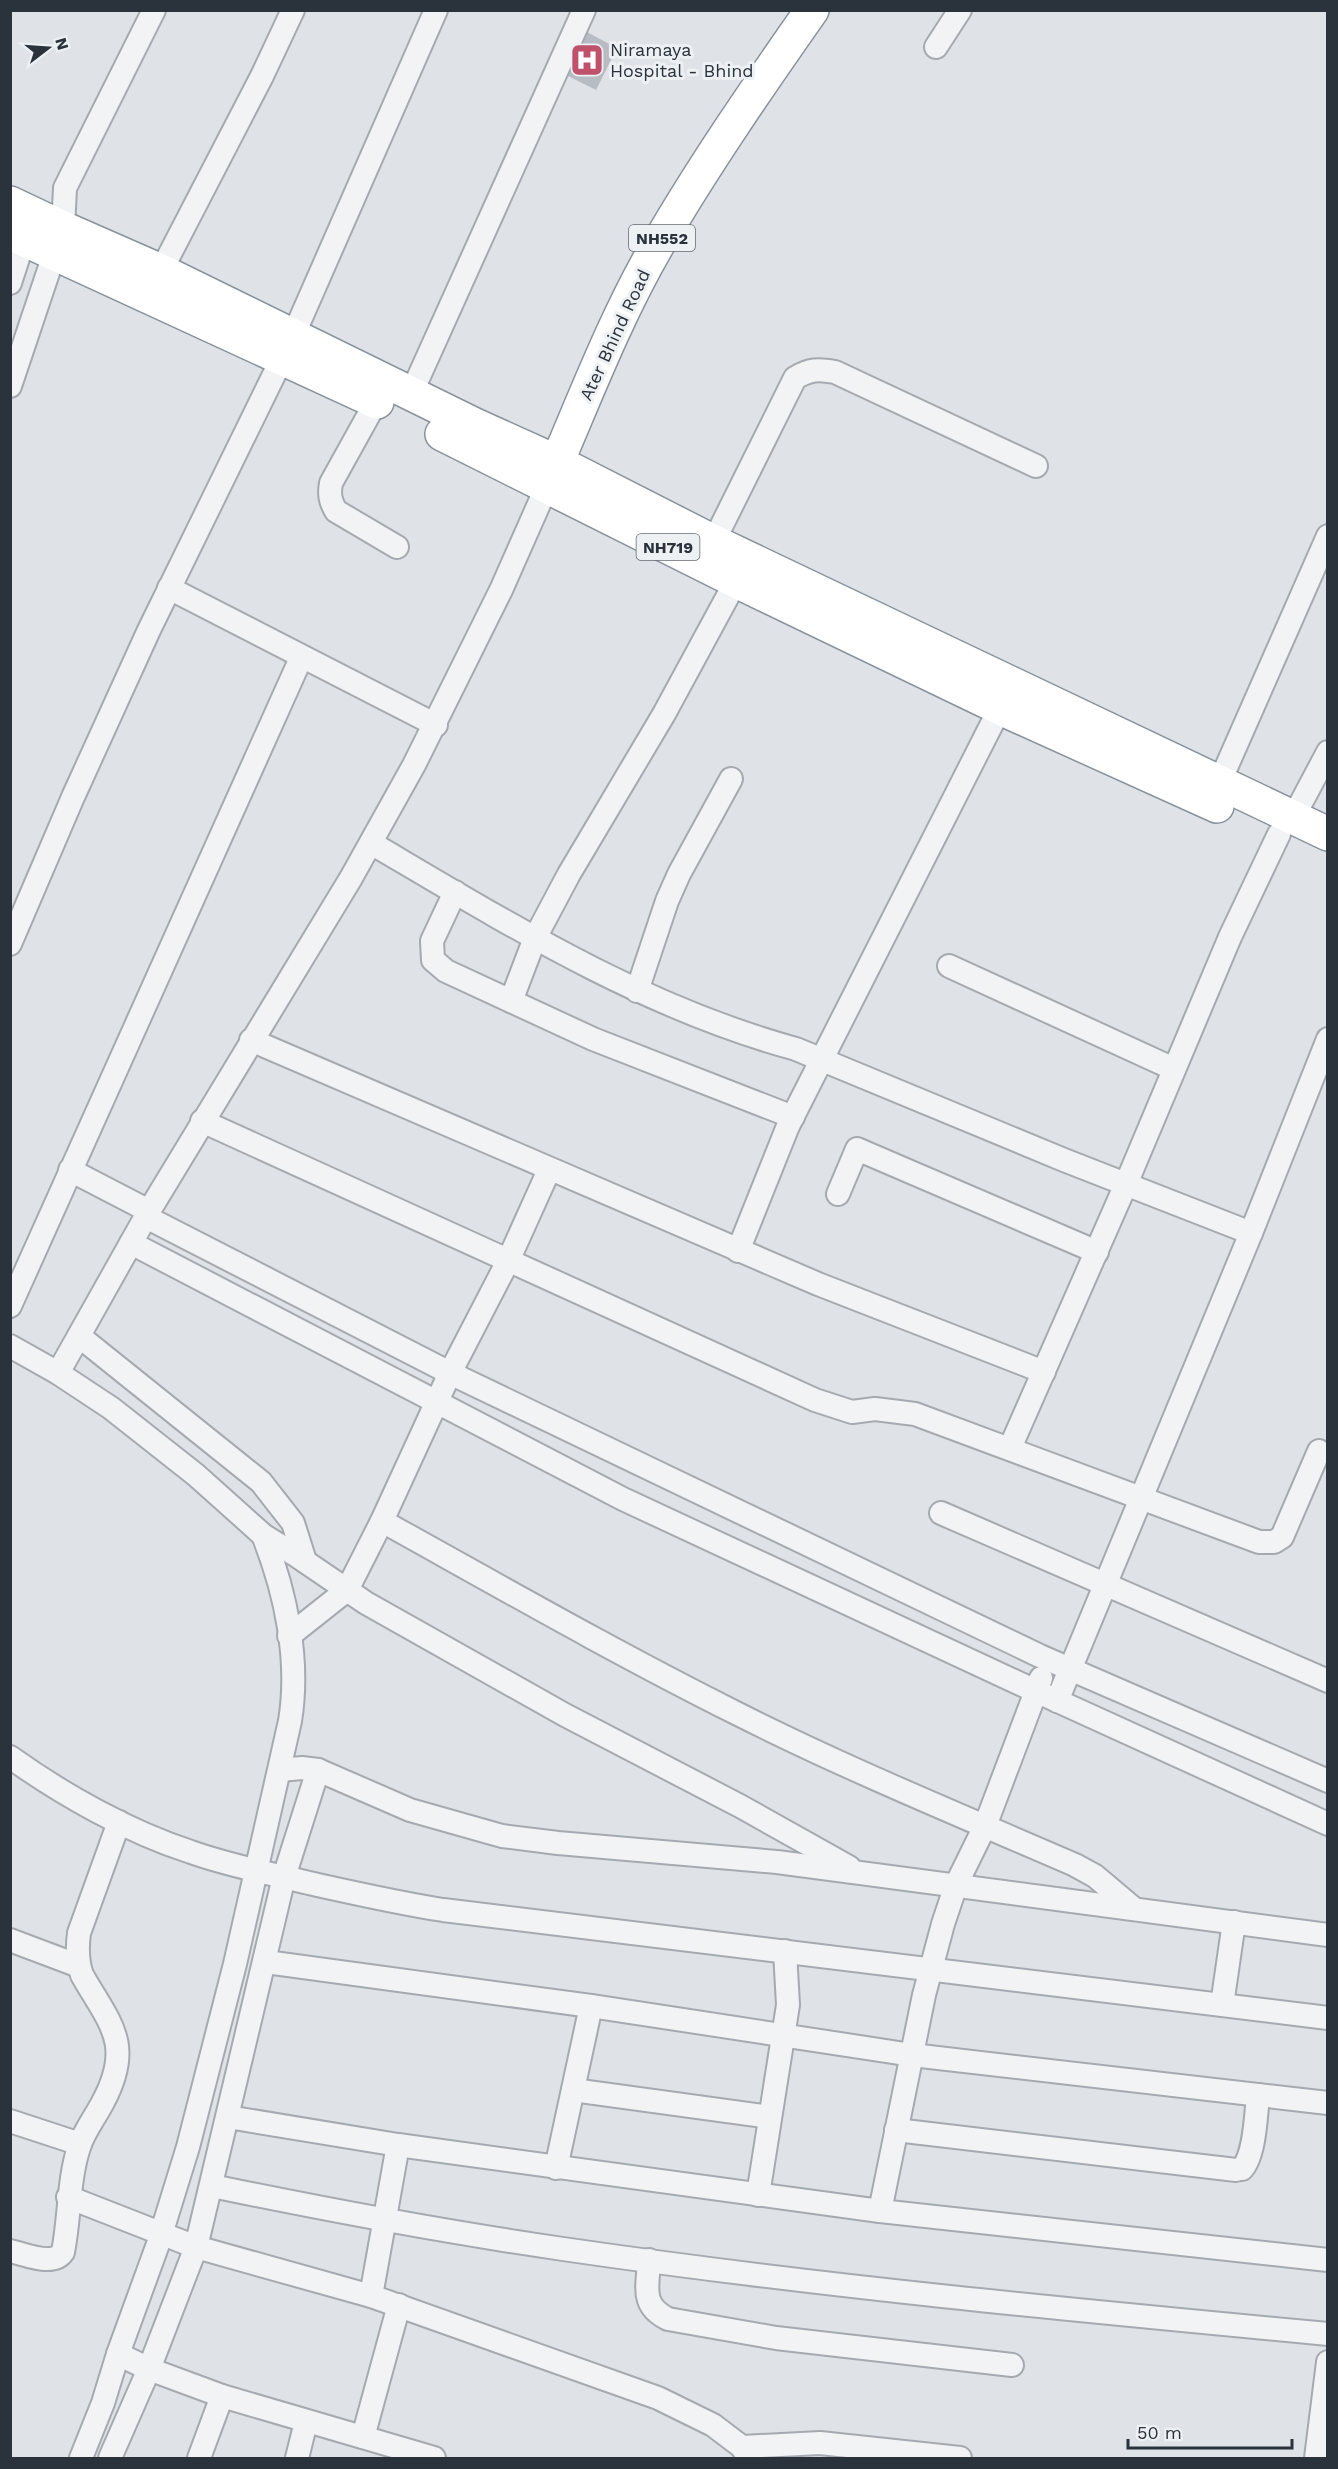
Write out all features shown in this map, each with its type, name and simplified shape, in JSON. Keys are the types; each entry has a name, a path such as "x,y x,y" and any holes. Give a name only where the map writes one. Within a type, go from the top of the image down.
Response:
{"highway":[{"name":"Ater Bhind Road","path":"552,474 619,322 656,247 762,82 812,10"},
{"name":"NH719","path":"20,222 288,347 391,392 742,570 1286,826 1328,858"},
{"name":"NH719","path":"59,240 161,271 288,347"},
{"name":"NH719","path":"742,570 1000,708 1215,793"},
{"name":"NH719","path":"1286,826 1328,834"}],"street":[{"path":"10,386 59,240 65,188 154,10"},
{"path":"161,271 262,76 293,10"},
{"path":"10,944 73,797 169,588 288,347 436,10"},
{"path":"397,547 336,511 331,503 331,483 391,392 584,10"},
{"path":"936,47 960,10"},
{"path":"10,283 20,222 65,188"},
{"path":"708,553 795,378 808,370 819,369 835,372 1036,466"},
{"path":"69,1354 202,1121 371,843 436,725 501,590 552,474"},
{"path":"1215,793 1328,536"},
{"path":"511,1002 535,938 569,874 664,714 742,570"},
{"path":"169,588 436,725"},
{"path":"10,1306 302,658"},
{"path":"738,1251 793,1118 1000,708"},
{"path":"1011,1448 1097,1252 1230,937 1286,826 1328,752"},
{"path":"637,991 667,901 679,874 731,779"},
{"path":"371,843 535,938 598,973 637,991 751,1037 796,1049 1251,1233"},
{"path":"455,892 432,941 433,960 446,971 593,1039 793,1118"},
{"path":"949,966 1174,1068"},
{"path":"1057,1701 1251,1233 1328,1039"},
{"path":"251,1040 738,1251 1044,1372"},
{"path":"202,1121 834,1407 852,1412 875,1408 915,1413 1142,1496 1259,1542 1274,1542 1282,1536 1319,1451"},
{"path":"838,1194 857,1149 1097,1252"},
{"path":"70,1170 148,1214 450,1373 1069,1670 1328,1781"},
{"path":"289,1636 347,1590 382,1521 450,1373 508,1261 549,1170"},
{"path":"131,1243 623,1499 1035,1691 1328,1824"},
{"path":"10,1346 69,1354 156,1422 261,1482 293,1523 301,1558"},
{"path":"69,1354 111,1408 156,1422 196,1475 270,1540 407,1627 565,1715 740,1806 858,1872"},
{"path":"940,1513 1328,1681"},
{"path":"382,1521 737,1714 816,1752 1075,1865 1095,1876 1133,1908"},
{"path":"81,2458 103,2403 132,2360 178,2240 188,2147 238,2005 297,1770 294,1676 289,1636 270,1540"},
{"path":"880,2211 931,1969 956,1885 985,1826 1048,1660"},
{"path":"10,1757 33,1773 145,1835 190,1852 357,1895 443,1910 1328,2018"},
{"path":"297,1770 410,1810 502,1836 777,1862 1328,1935"},
{"path":"110,2458 132,2360 178,2240 212,2186 228,2117 238,2005 266,1962 270,1874 297,1770"},
{"path":"10,2251 46,2259 60,2257 64,2246 68,2197 80,2144 105,2098 116,2069 117,2036 79,1966 77,1946 79,1933 119,1822"},
{"path":"1222,2005 1233,1922"},
{"path":"10,1940 79,1966"},
{"path":"758,2195 788,2005 785,1951"},
{"path":"266,1962 591,2006 912,2055 1328,2103"},
{"path":"556,2168 591,2006"},
{"path":"573,2090 770,2117"},
{"path":"896,2130 1239,2169 1247,2164 1258,2095"},
{"path":"228,2117 556,2168 880,2211 1328,2260"},
{"path":"10,2121 80,2144"},
{"path":"371,2296 398,2145"},
{"path":"212,2186 385,2219 562,2249 1016,2305 1328,2334"},
{"path":"68,2197 178,2240 399,2305 658,2398 713,2425 745,2453 820,2443 960,2458"},
{"path":"649,2260 647,2295 650,2307 668,2319 776,2338 1012,2365"},
{"path":"369,2445 399,2305"},
{"path":"132,2360 222,2396 306,2422 369,2445 434,2458"},
{"path":"1316,2458 1328,2362"},
{"path":"199,2458 222,2396"},
{"path":"297,2458 306,2422"}],"building":[{"path":"581,29 617,48 596,90 560,72"}],"place":[{"name":"Niramaya Hospital - Bhind","path":"587,60"}]}
